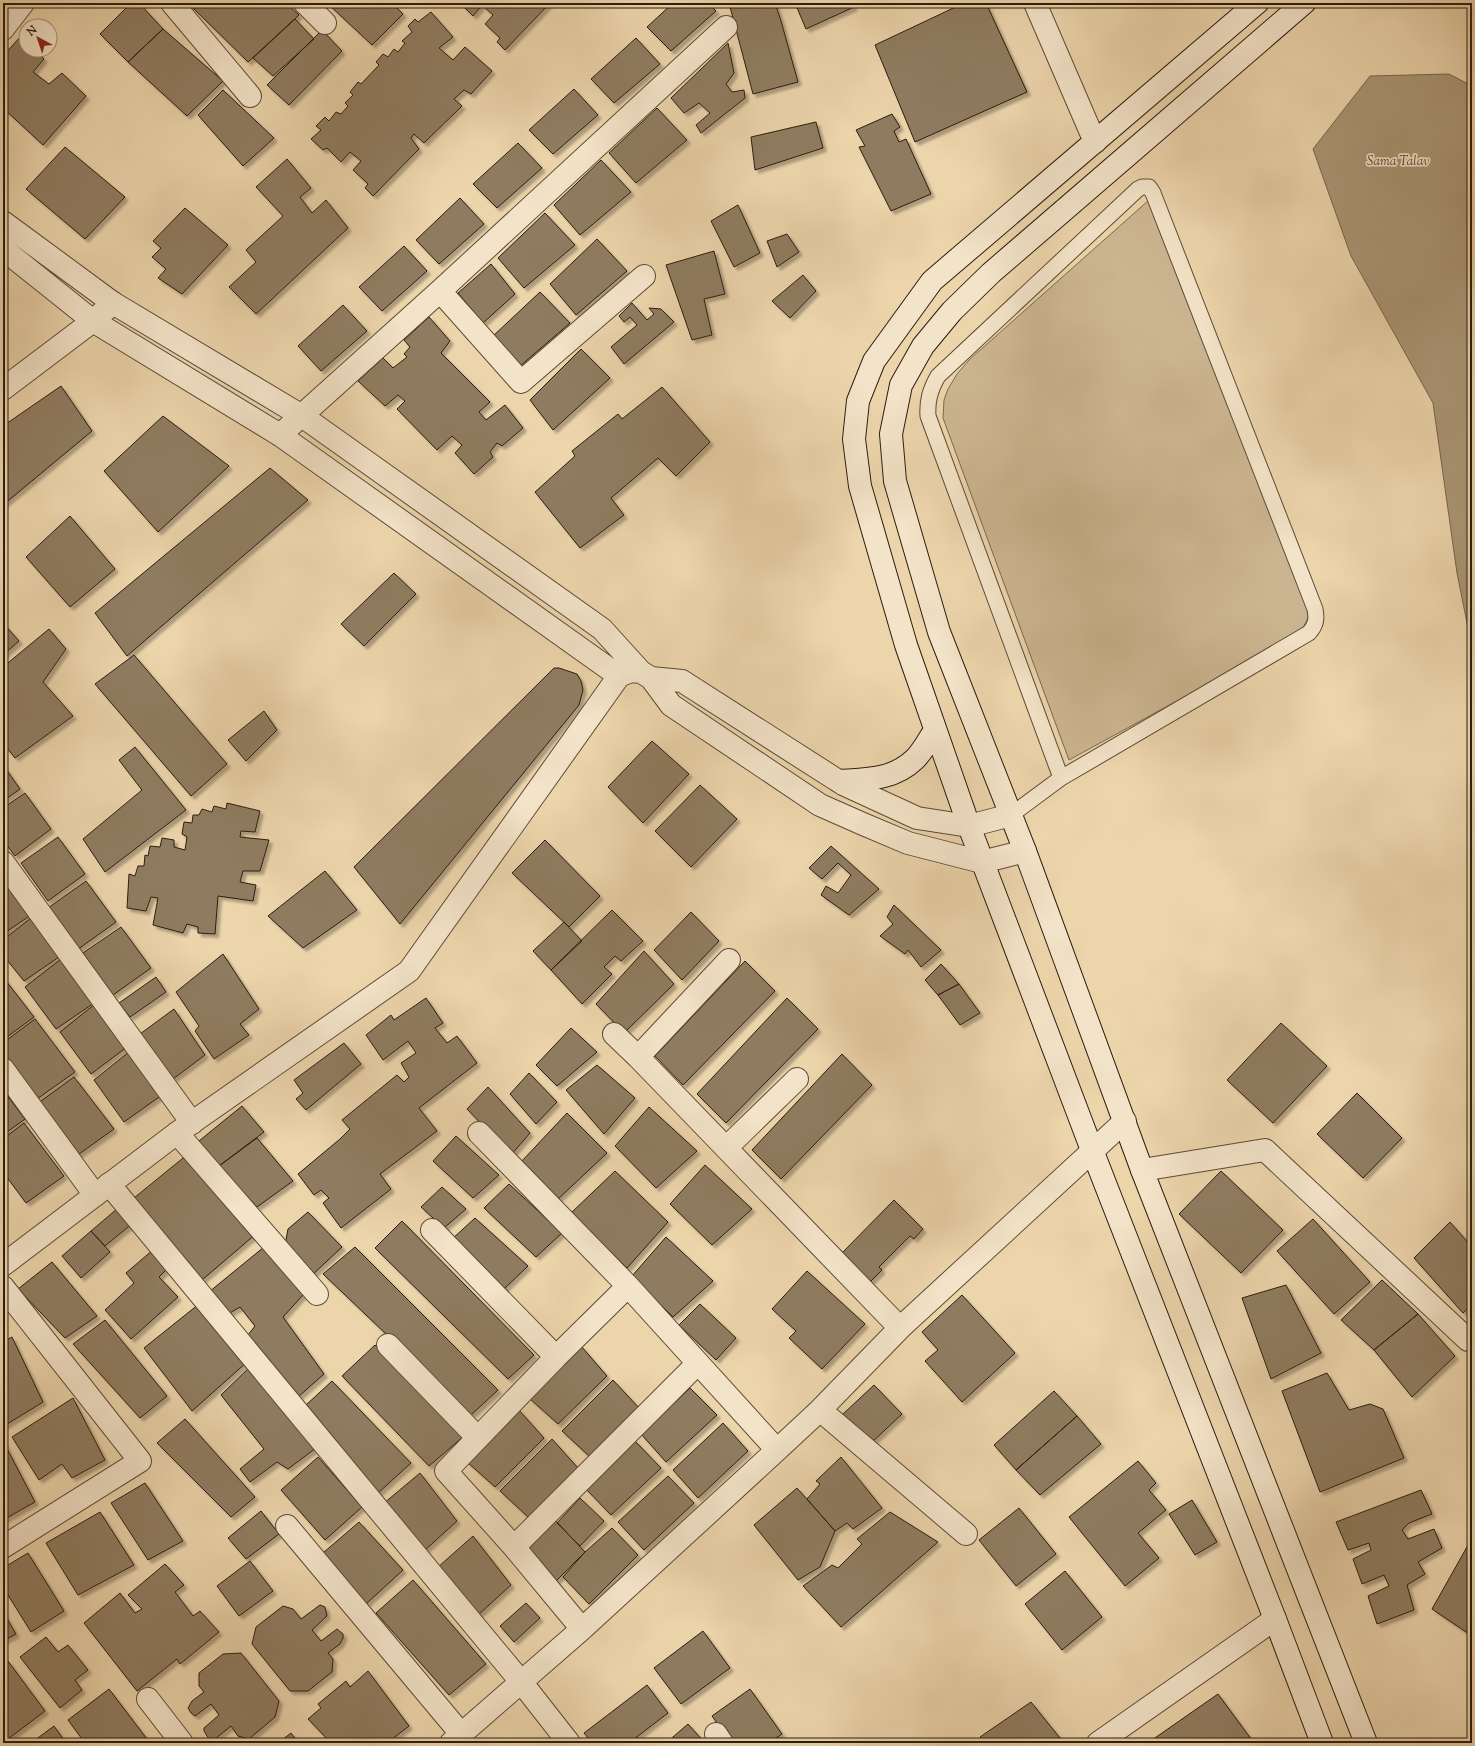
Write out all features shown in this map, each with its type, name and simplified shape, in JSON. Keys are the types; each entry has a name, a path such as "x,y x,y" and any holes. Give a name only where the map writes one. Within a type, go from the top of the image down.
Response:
{"street":[{"path":"3,29 23,3"},
{"path":"172,3 250,96"},
{"path":"305,3 325,23"},
{"path":"1035,3 1095,142"},
{"path":"1257,3 932,281 874,361 858,401 854,439 860,486 906,645 968,826 1322,1743"},
{"path":"1304,3 991,272 952,311 923,346 901,386 891,434 895,481 939,632 1025,851 1142,1170 1366,1743"},
{"path":"280,435 440,291 726,27"},
{"path":"3,222 112,303 302,416 602,629 646,675 671,705 820,805 908,843 982,862 1025,851"},
{"path":"3,250 93,321 280,435 619,676"},
{"path":"440,291 521,382 644,276"},
{"path":"3,389 93,321 112,303"},
{"path":"3,1265 185,1128 409,972 619,676 630,671 682,681 839,781 917,818 968,826 1011,815"},
{"path":"839,781 883,778 903,769 917,758 935,730"},
{"path":"3,862 185,1128 317,1294"},
{"path":"638,1057 729,960"},
{"path":"614,1034 900,1328"},
{"path":"3,1069 102,1189 522,1683 569,1743"},
{"path":"726,1148 797,1079"},
{"path":"287,1526 457,1739 582,1629 777,1450 820,1410 900,1328 1125,1121"},
{"path":"479,1134 628,1286 777,1450"},
{"path":"1142,1170 1265,1150 1468,1340"},
{"path":"432,1230 556,1356"},
{"path":"582,1629 514,1547 446,1471 556,1356 628,1286"},
{"path":"3,1287 140,1461 3,1547"},
{"path":"388,1345 477,1437"},
{"path":"514,1547 698,1363"},
{"path":"820,1410 966,1534"},
{"path":"1098,1743 1275,1619"},
{"path":"148,1699 182,1743"}],"lane":[{"path":"1011,815 1060,778 1309,633 1315,626 1315,609 1153,193 1149,187 1142,187 1138,189 938,376 930,388 927,403 928,416 1060,778"}],"shaded area":[{"path":"1149,200 1309,614 1302,629 1290,639 1069,760 943,418 944,400 948,389 957,374 969,360"}],"water":[{"name":"Sama Talav","path":"1449,74 1472,86 1472,648 1457,573 1433,403 1351,256 1313,149 1370,76"}],"building":[{"path":"131,3 139,3 163,29 128,62 100,34"},
{"path":"188,3 286,3 299,15 248,62"},
{"path":"327,3 392,3 403,14 372,45"},
{"path":"460,3 550,3 505,50 497,42 500,38 485,24 493,15 482,5 473,16"},
{"path":"673,3 708,3 716,11 671,51 647,27"},
{"path":"729,3 775,3 798,82 753,94"},
{"path":"795,3 852,3 854,7 806,29"},
{"path":"964,3 986,3 1027,92 915,142 875,45"},
{"path":"431,12 453,37 439,48 453,60 465,47 492,71 471,94 464,90 454,99 462,106 424,143 414,134 411,138 419,149 373,196 365,188 368,184 353,170 361,161 350,152 341,162 327,148 323,150 311,139 321,130 316,126 325,117 329,121 336,112 341,114 348,106 345,103 353,95 350,92 358,82 361,84 379,65 376,62 383,54 388,57 394,49 398,52 405,43 402,41 412,32 408,26 415,19 418,22"},
{"path":"295,19 314,39 273,76 253,58"},
{"path":"163,29 223,81 187,116 128,62"},
{"path":"322,30 342,51 289,105 267,85"},
{"path":"636,38 660,64 614,103 591,79"},
{"path":"18,39 18,58 44,59 33,72 49,84 62,73 86,96 43,145 3,108 3,56"},
{"path":"728,43 734,73 726,84 732,92 744,90 745,98 701,133 696,125 710,113 699,103 684,113 671,98"},
{"path":"574,89 598,115 553,154 529,130"},
{"path":"223,90 274,138 243,166 198,115"},
{"path":"657,108 687,140 636,183 609,153"},
{"path":"892,114 900,127 894,131 899,142 906,139 931,194 891,211 859,147 865,146 856,130"},
{"path":"816,122 823,148 755,170 751,137"},
{"path":"518,143 542,168 497,208 473,184"},
{"path":"65,147 125,197 85,239 26,189"},
{"path":"287,159 311,188 300,197 312,213 326,200 348,228 256,314 229,287 256,262 246,250 283,216 256,187"},
{"path":"601,160 631,192 580,235 554,205"},
{"path":"460,198 484,224 439,264 416,240"},
{"path":"738,205 760,253 734,267 711,221"},
{"path":"185,208 228,245 182,294 158,278 166,269 152,257 161,248 153,241"},
{"path":"545,213 575,245 524,288 498,258"},
{"path":"787,234 799,252 777,267 767,241"},
{"path":"597,239 627,271 576,315 550,284"},
{"path":"404,246 427,271 382,311 359,287"},
{"path":"714,251 725,294 704,299 712,335 692,340 666,265"},
{"path":"491,264 515,294 483,323 458,293"},
{"path":"803,275 816,291 790,318 772,301"},
{"path":"540,292 570,323 519,367 493,336"},
{"path":"632,303 647,320 654,314 649,308 661,309 674,322 624,364 611,347 637,325 630,317 624,322 619,316"},
{"path":"343,305 367,331 321,371 298,346"},
{"path":"429,317 450,341 441,353 490,402 479,412 486,420 505,405 523,428 502,446 497,443 490,452 493,457 474,474 455,453 462,445 452,436 437,450 397,409 405,401 398,395 385,406 358,381 383,358 393,368 407,357 404,354 410,347 404,340"},
{"path":"581,349 610,378 553,430 530,400"},
{"path":"61,386 92,431 3,505 3,426"},
{"path":"662,387 710,442 676,476 658,458 611,498 624,515 580,548 535,492 575,456 572,451 618,414 622,419"},
{"path":"163,416 229,466 158,532 104,471"},
{"path":"270,468 308,500 127,656 95,613"},
{"path":"70,516 115,569 70,607 26,557"},
{"path":"394,573 416,594 364,646 341,624"},
{"path":"3,623 19,641 3,655"},
{"path":"49,629 66,649 43,682 73,716 15,758 3,743 3,667"},
{"path":"134,655 227,764 191,796 95,684"},
{"path":"554,668 559,668 577,674 581,681 583,690 579,705 400,924 354,867"},
{"path":"264,711 277,730 246,761 228,740"},
{"path":"652,741 689,774 643,823 608,787"},
{"path":"135,747 186,810 105,872 83,839 142,790 119,760"},
{"path":"3,765 20,789 3,801"},
{"path":"700,785 737,819 691,867 655,831"},
{"path":"25,793 51,829 15,856 3,840 3,808"},
{"path":"227,803 260,811 255,832 241,831 240,837 269,840 260,871 243,871 240,882 256,885 253,901 218,896 215,934 198,933 198,927 187,924 183,933 153,925 158,898 151,897 146,911 127,908 129,874 135,876 138,866 144,866 145,855 148,856 150,846 160,847 162,838 174,840 174,847 185,850 187,837 182,834 184,822 192,823 193,815 199,815 202,809 212,812 214,806 226,809"},
{"path":"58,837 85,874 48,901 21,863"},
{"path":"545,840 600,896 569,927 512,873"},
{"path":"831,846 879,889 849,915 821,895 826,886 838,893 851,875 838,863 822,879 809,868"},
{"path":"325,871 357,910 303,948 268,916"},
{"path":"3,878 31,915 3,934"},
{"path":"86,881 116,922 77,950 48,908"},
{"path":"894,905 941,950 921,967 908,950 905,954 880,936 893,924 887,917"},
{"path":"612,910 643,941 621,961 615,956 604,967 612,974 582,1004 551,970"},
{"path":"691,912 719,941 682,980 654,950"},
{"path":"31,918 59,957 24,981 3,955 3,940"},
{"path":"564,922 582,941 551,970 533,951"},
{"path":"121,927 151,968 113,995 83,953"},
{"path":"644,951 674,984 624,1033 596,1004"},
{"path":"223,954 259,1009 240,1024 249,1035 214,1059 195,1031 199,1026 176,992"},
{"path":"61,959 94,1003 56,1029 25,987"},
{"path":"745,961 775,991 683,1085 655,1056"},
{"path":"941,964 959,984 938,995 925,980"},
{"path":"3,977 34,1017 3,1040"},
{"path":"156,977 166,992 130,1017 119,1003"},
{"path":"959,984 980,1013 960,1025 938,995"},
{"path":"426,998 443,1023 435,1028 447,1043 457,1036 477,1063 419,1108 437,1131 380,1174 391,1189 341,1228 323,1203 329,1198 321,1190 314,1195 298,1174 350,1129 342,1120 397,1075 404,1082 409,1077 401,1063 416,1053 408,1041 383,1060 366,1035 391,1015 394,1020"},
{"path":"787,998 818,1029 726,1123 697,1094"},
{"path":"95,1004 127,1047 91,1074 60,1032"},
{"path":"174,1009 205,1055 173,1079 140,1034"},
{"path":"35,1019 75,1072 37,1099 3,1053 3,1043"},
{"path":"1281,1023 1327,1066 1273,1123 1227,1080"},
{"path":"571,1028 597,1052 557,1086 536,1065"},
{"path":"344,1043 361,1064 306,1110 296,1099 303,1093 294,1080"},
{"path":"129,1052 162,1095 124,1122 94,1080"},
{"path":"842,1054 872,1085 781,1179 752,1150"},
{"path":"597,1065 635,1098 604,1134 566,1090"},
{"path":"529,1073 557,1102 536,1124 510,1094"},
{"path":"74,1077 114,1129 75,1157 37,1104"},
{"path":"488,1087 530,1133 511,1155 467,1109"},
{"path":"3,1090 25,1119 3,1135"},
{"path":"1357,1093 1402,1138 1363,1178 1317,1134"},
{"path":"242,1106 264,1132 215,1169 194,1145"},
{"path":"649,1107 697,1151 656,1188 615,1146"},
{"path":"567,1113 607,1153 556,1201 521,1162"},
{"path":"24,1123 64,1176 26,1203 3,1172 3,1139"},
{"path":"456,1136 499,1175 473,1198 433,1161"},
{"path":"257,1138 293,1181 257,1207 246,1195 241,1199 215,1169"},
{"path":"183,1158 257,1233 202,1280 134,1198"},
{"path":"705,1165 752,1209 712,1245 670,1204"},
{"path":"615,1171 668,1222 627,1268 571,1213"},
{"path":"1221,1171 1283,1230 1241,1273 1179,1214"},
{"path":"509,1184 562,1233 536,1257 484,1208"},
{"path":"442,1187 466,1209 444,1228 421,1207"},
{"path":"894,1200 923,1229 914,1239 910,1236 879,1267 882,1270 870,1282 842,1253"},
{"path":"118,1208 133,1223 105,1246 91,1231"},
{"path":"308,1212 342,1247 310,1277 285,1245 288,1229"},
{"path":"475,1218 528,1266 502,1291 450,1241"},
{"path":"1313,1219 1370,1282 1334,1314 1277,1251"},
{"path":"402,1221 534,1355 508,1379 375,1248"},
{"path":"1450,1222 1472,1247 1472,1304 1463,1313 1414,1258"},
{"path":"91,1231 110,1252 81,1278 62,1256"},
{"path":"666,1237 713,1281 673,1317 632,1276"},
{"path":"264,1247 303,1295 283,1317 324,1374 298,1397 248,1335 255,1326 240,1307 228,1314 209,1292"},
{"path":"355,1247 498,1390 471,1415 323,1274"},
{"path":"154,1249 169,1267 159,1277 178,1297 131,1339 105,1310 134,1283 126,1273"},
{"path":"52,1262 97,1316 65,1338 18,1289"},
{"path":"807,1271 865,1324 822,1369 789,1338 796,1331 772,1309"},
{"path":"1382,1280 1418,1314 1374,1350 1341,1320"},
{"path":"1286,1285 1321,1353 1271,1379 1242,1298"},
{"path":"962,1295 1015,1353 962,1402 925,1361 938,1350 922,1332"},
{"path":"199,1304 247,1362 192,1411 144,1348"},
{"path":"700,1304 736,1338 716,1360 679,1325"},
{"path":"1418,1314 1455,1356 1412,1397 1374,1350"},
{"path":"105,1320 167,1396 140,1418 73,1344"},
{"path":"12,1337 43,1402 4,1426 3,1342"},
{"path":"375,1345 464,1436 429,1466 342,1376"},
{"path":"581,1346 607,1376 558,1424 529,1398"},
{"path":"253,1364 316,1448 288,1469 277,1462 250,1482 240,1469 264,1449 221,1395"},
{"path":"1327,1373 1349,1410 1370,1404 1383,1409 1404,1458 1320,1492 1282,1391"},
{"path":"613,1380 640,1409 590,1457 562,1431"},
{"path":"332,1381 411,1463 377,1494 306,1405"},
{"path":"874,1385 902,1414 869,1445 842,1415"},
{"path":"690,1388 717,1415 666,1462 641,1434"},
{"path":"1054,1391 1077,1416 1016,1470 994,1445"},
{"path":"73,1398 105,1460 72,1478 62,1464 39,1480 12,1437"},
{"path":"518,1409 544,1438 495,1487 466,1461"},
{"path":"1077,1416 1101,1444 1040,1495 1016,1470"},
{"path":"185,1419 255,1497 231,1517 157,1443"},
{"path":"723,1423 748,1451 698,1498 673,1470"},
{"path":"552,1439 578,1468 528,1517 500,1491"},
{"path":"3,1441 35,1502 3,1520"},
{"path":"635,1441 661,1468 611,1515 585,1488"},
{"path":"318,1457 362,1507 325,1540 281,1490"},
{"path":"841,1457 882,1508 853,1529 847,1523 835,1531 807,1499 820,1484 816,1481"},
{"path":"1138,1461 1156,1483 1149,1490 1166,1510 1138,1533 1159,1558 1125,1586 1069,1517"},
{"path":"420,1473 457,1521 423,1552 383,1504"},
{"path":"668,1476 694,1503 644,1550 618,1522"},
{"path":"145,1483 183,1541 148,1560 111,1503"},
{"path":"797,1488 835,1531 820,1567 798,1580 754,1525"},
{"path":"1421,1490 1432,1514 1409,1523 1402,1530 1408,1539 1434,1529 1442,1548 1418,1562 1425,1574 1407,1585 1414,1610 1377,1624 1368,1596 1389,1586 1384,1575 1362,1584 1353,1559 1371,1550 1369,1543 1348,1550 1336,1522"},
{"path":"580,1498 604,1521 580,1546 557,1523"},
{"path":"1192,1500 1217,1542 1195,1555 1169,1514"},
{"path":"1019,1508 1056,1554 1016,1586 979,1540"},
{"path":"261,1511 279,1534 246,1559 228,1538"},
{"path":"100,1512 134,1565 78,1595 46,1543"},
{"path":"890,1512 938,1542 841,1627 803,1586 832,1565 838,1568 862,1544 857,1539"},
{"path":"554,1519 585,1552 556,1581 524,1547"},
{"path":"359,1522 403,1570 366,1604 323,1553"},
{"path":"612,1528 638,1555 589,1604 563,1577 585,1552"},
{"path":"473,1536 511,1585 477,1616 437,1568"},
{"path":"1472,1538 1472,1636 1432,1609"},
{"path":"28,1553 64,1611 31,1632 3,1587 3,1568"},
{"path":"250,1561 273,1591 239,1616 217,1586"},
{"path":"165,1564 184,1585 175,1592 193,1616 200,1611 219,1632 180,1664 177,1659 137,1691 84,1623 120,1593 135,1613 142,1609 128,1595"},
{"path":"1065,1571 1102,1617 1062,1650 1025,1604"},
{"path":"413,1580 486,1664 449,1695 376,1613"},
{"path":"526,1603 540,1618 514,1642 500,1626"},
{"path":"320,1605 325,1607 327,1616 312,1630 321,1641 337,1629 343,1634 340,1644 328,1653 333,1659 332,1672 308,1691 290,1691 252,1644 256,1627 283,1606 293,1609 301,1619"},
{"path":"3,1612 16,1634 3,1641"},
{"path":"703,1631 730,1668 681,1704 654,1668"},
{"path":"46,1637 58,1652 68,1645 88,1670 75,1680 82,1690 60,1708 20,1657"},
{"path":"241,1653 279,1701 275,1717 249,1739 238,1736 231,1726 215,1739 209,1739 204,1731 204,1728 219,1715 211,1704 195,1716 188,1708 192,1701 204,1692 199,1686 199,1673 223,1654"},
{"path":"8,1661 45,1711 4,1742 3,1665"},
{"path":"368,1671 409,1726 387,1743 331,1743 308,1719 321,1708 318,1704 346,1681 350,1687"},
{"path":"647,1685 668,1713 629,1743 592,1743 584,1733"},
{"path":"109,1689 147,1739 142,1743 85,1743 68,1720"},
{"path":"750,1689 782,1734 769,1743 731,1743 712,1716"},
{"path":"1218,1694 1254,1743 1154,1743 1152,1740"},
{"path":"1031,1702 1064,1743 984,1743 980,1737"},
{"path":"688,1724 705,1743 666,1743"},
{"path":"54,1726 66,1743 31,1743"},
{"path":"291,1733 299,1743 278,1743"},
{"path":"274,1738 278,1743 267,1743"}]}
